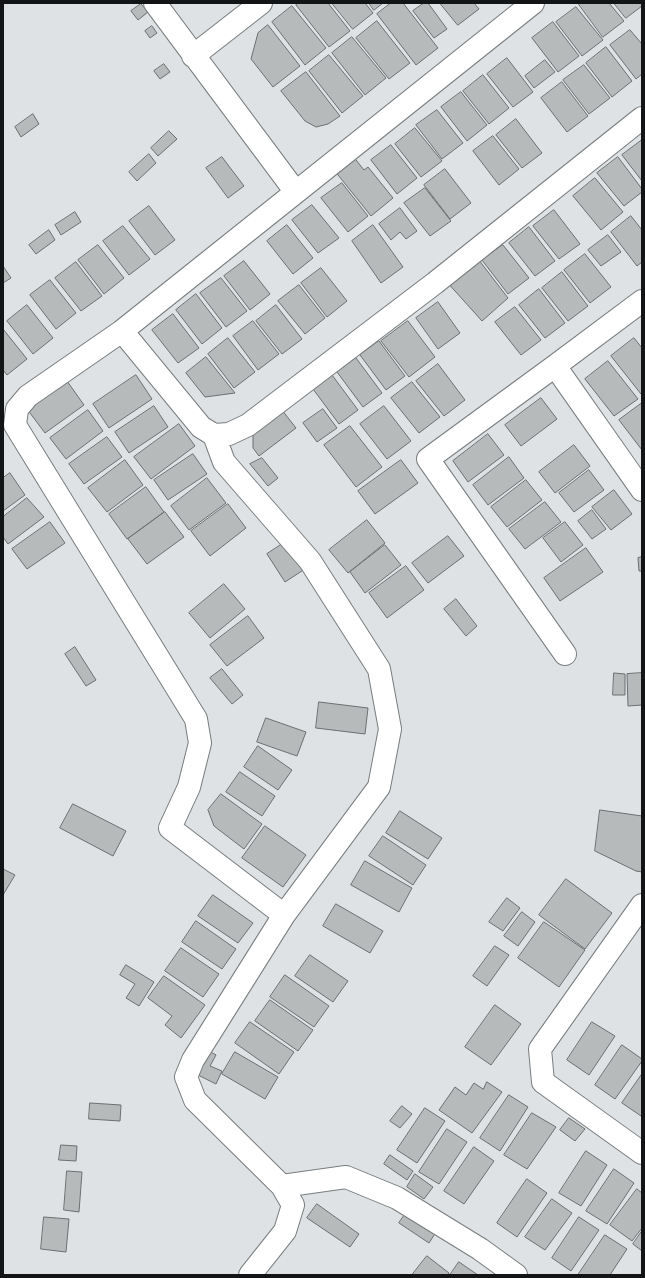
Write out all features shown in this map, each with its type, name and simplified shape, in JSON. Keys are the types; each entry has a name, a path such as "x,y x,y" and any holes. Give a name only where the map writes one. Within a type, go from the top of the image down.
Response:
{"street":[{"path":"154,3 295,191"},
{"path":"193,56 261,3"},
{"path":"284,915 170,828 189,787 200,743 196,719 15,425 17,409 28,396 122,330 532,3"},
{"path":"122,330 201,427 214,435 229,434 248,425 435,283 642,118"},
{"path":"565,654 428,459 642,301"},
{"path":"555,366 642,490"},
{"path":"214,435 224,462 310,561 379,669 390,730 379,786 284,915 193,1060 186,1077 195,1100 282,1186 293,1205 285,1231 250,1275"},
{"path":"642,905 540,1049 543,1082 642,1153"},
{"path":"282,1186 346,1177 397,1198 480,1249 516,1275"}],"building":[{"path":"299,3 328,3 350,31 329,47 296,5"},
{"path":"332,3 365,3 373,13 353,29"},
{"path":"369,3 383,3 374,10"},
{"path":"391,3 403,3 438,48 416,65 377,14"},
{"path":"424,3 428,3 447,29 434,38 413,11"},
{"path":"440,3 474,3 479,9 458,25"},
{"path":"578,3 609,3 624,21 603,37"},
{"path":"614,3 642,3 642,6 626,18"},
{"path":"141,4 148,12 138,20 131,11"},
{"path":"292,6 326,48 305,65 272,22"},
{"path":"576,7 603,40 582,56 556,22"},
{"path":"377,21 410,63 389,79 356,38"},
{"path":"553,22 579,56 558,72 532,38"},
{"path":"268,25 300,66 273,87 251,59 258,33"},
{"path":"152,26 157,33 150,38 145,31"},
{"path":"630,30 642,44 642,74 636,79 610,45"},
{"path":"352,37 386,78 365,95 332,53"},
{"path":"606,47 632,81 612,97 586,63"},
{"path":"329,55 363,96 342,113 309,71"},
{"path":"507,58 533,92 513,107 487,74"},
{"path":"545,60 555,72 534,88 525,76"},
{"path":"164,64 170,72 160,79 154,71"},
{"path":"584,65 610,98 589,114 563,80"},
{"path":"306,72 340,116 328,124 316,127 305,121 281,91"},
{"path":"483,75 509,108 489,124 463,91"},
{"path":"562,82 588,116 567,132 541,98"},
{"path":"461,92 487,125 467,141 441,107"},
{"path":"437,110 463,143 442,159 416,125"},
{"path":"33,114 39,124 21,137 15,127"},
{"path":"516,119 542,153 522,168 496,135"},
{"path":"415,128 442,161 421,177 395,144"},
{"path":"169,131 177,139 158,156 151,148"},
{"path":"493,136 519,169 499,185 473,151"},
{"path":"642,140 642,181 622,155"},
{"path":"391,145 417,178 397,194 371,160"},
{"path":"149,154 156,163 137,181 129,172"},
{"path":"352,155 364,170 368,167 393,198 371,216 334,170"},
{"path":"222,157 244,186 228,198 206,168"},
{"path":"618,157 642,189 642,192 624,206 597,173"},
{"path":"445,169 471,203 450,219 424,185"},
{"path":"595,178 623,212 601,230 573,196"},
{"path":"342,183 368,216 348,232 321,198"},
{"path":"425,188 451,221 430,236 404,203"},
{"path":"312,205 339,238 318,253 292,220"},
{"path":"149,206 175,240 155,255 129,221"},
{"path":"400,208 417,231 406,239 400,232 391,240 379,224"},
{"path":"554,210 580,244 559,259 533,226"},
{"path":"75,212 81,222 61,235 55,225"},
{"path":"631,216 642,230 642,262 637,266 611,232"},
{"path":"287,225 313,258 293,274 267,241"},
{"path":"373,225 403,267 381,283 352,241"},
{"path":"123,226 150,259 129,275 103,241"},
{"path":"529,227 555,261 535,276 509,243"},
{"path":"49,230 55,240 36,254 29,245"},
{"path":"608,235 621,252 601,266 588,250"},
{"path":"98,245 124,278 104,294 78,260"},
{"path":"503,245 529,278 508,294 482,260"},
{"path":"585,254 611,287 590,303 564,270"},
{"path":"475,255 508,298 482,321 446,281"},
{"path":"244,261 270,294 250,310 224,276"},
{"path":"76,262 102,296 81,311 55,278"},
{"path":"3,266 11,278 3,283"},
{"path":"321,268 347,301 327,317 301,283"},
{"path":"562,272 588,306 568,321 542,288"},
{"path":"221,278 247,311 226,327 200,293"},
{"path":"50,280 76,313 56,329 30,295"},
{"path":"299,285 325,318 305,334 278,301"},
{"path":"539,289 565,323 545,338 519,305"},
{"path":"196,294 222,328 202,344 176,310"},
{"path":"438,302 460,333 438,349 416,318"},
{"path":"27,305 53,338 33,354 7,321"},
{"path":"276,305 302,339 282,354 256,321"},
{"path":"515,307 541,340 521,355 495,322"},
{"path":"173,314 199,348 178,363 152,330"},
{"path":"253,321 279,354 258,370 233,336"},
{"path":"408,321 435,357 409,377 381,341"},
{"path":"3,329 27,359 7,375 3,370"},
{"path":"228,338 255,372 234,388 208,354"},
{"path":"634,338 642,348 641,394 611,356"},
{"path":"379,341 405,376 386,390 360,355"},
{"path":"206,357 235,393 205,397 186,373"},
{"path":"356,358 382,393 363,407 337,372"},
{"path":"608,361 638,399 614,416 585,379"},
{"path":"438,364 465,400 444,416 416,381"},
{"path":"136,375 152,399 109,428 93,404"},
{"path":"332,375 358,410 339,424 313,389"},
{"path":"67,381 84,405 45,433 27,409"},
{"path":"412,382 440,417 419,433 391,398"},
{"path":"541,398 557,419 521,446 505,425"},
{"path":"642,403 642,450 619,420"},
{"path":"278,405 296,428 259,456 253,448 253,424"},
{"path":"154,406 168,427 129,453 115,432"},
{"path":"384,406 411,441 387,459 360,424"},
{"path":"323,409 337,428 317,442 303,423"},
{"path":"88,410 103,431 66,459 50,438"},
{"path":"179,424 195,446 151,479 134,457"},
{"path":"350,426 382,467 356,487 324,445"},
{"path":"488,434 504,455 468,482 453,461"},
{"path":"107,437 122,457 84,484 69,464"},
{"path":"574,445 590,466 555,493 539,472"},
{"path":"193,454 207,474 168,500 154,480"},
{"path":"509,457 524,478 488,505 473,485"},
{"path":"262,458 278,478 268,486 250,464"},
{"path":"125,460 143,485 107,512 88,488"},
{"path":"401,460 418,483 375,514 358,491"},
{"path":"589,470 604,490 574,512 559,493"},
{"path":"10,473 25,495 3,511 3,478"},
{"path":"207,478 226,503 189,530 171,506"},
{"path":"526,480 542,500 507,527 491,507"},
{"path":"146,487 164,512 127,539 109,514"},
{"path":"614,490 632,514 611,530 592,507"},
{"path":"27,498 44,517 8,544 3,537 3,517"},
{"path":"545,502 561,522 525,549 509,529"},
{"path":"228,504 246,528 210,556 191,531"},
{"path":"592,510 606,529 592,539 578,521"},
{"path":"165,512 184,537 147,564 128,539"},
{"path":"367,520 385,543 348,573 329,550"},
{"path":"50,522 65,543 27,569 12,549"},
{"path":"565,522 583,545 561,562 543,538"},
{"path":"448,536 464,556 428,583 412,563"},
{"path":"290,539 308,567 285,582 267,554"},
{"path":"385,545 401,565 365,593 350,572"},
{"path":"586,548 603,572 560,601 544,578"},
{"path":"642,557 642,571 639,571 638,558"},
{"path":"406,566 424,590 387,618 369,593"},
{"path":"224,584 245,609 210,638 189,613"},
{"path":"456,599 477,626 466,636 444,609"},
{"path":"248,616 264,638 227,666 210,645"},
{"path":"75,647 96,680 86,686 65,654"},
{"path":"222,669 243,695 232,704 210,678"},
{"path":"614,673 625,674 625,695 613,695"},
{"path":"642,673 642,705 628,706 627,674"},
{"path":"319,702 368,708 365,734 316,728"},
{"path":"266,718 306,732 297,756 257,742"},
{"path":"258,746 292,770 278,790 244,767"},
{"path":"240,772 275,796 262,816 226,792"},
{"path":"221,794 262,824 244,849 214,826 208,810"},
{"path":"73,804 126,831 113,856 60,828"},
{"path":"600,810 642,816 642,872 636,871 595,851"},
{"path":"400,811 442,838 428,859 386,833"},
{"path":"265,826 306,855 283,887 242,858"},
{"path":"383,836 426,865 413,885 369,856"},
{"path":"365,861 412,888 399,912 351,885"},
{"path":"3,869 15,875 3,895"},
{"path":"566,879 612,913 585,949 539,915"},
{"path":"213,895 253,923 238,943 198,916"},
{"path":"507,898 520,908 503,931 489,922"},
{"path":"336,904 383,931 370,953 323,926"},
{"path":"522,912 535,922 518,946 504,936"},
{"path":"196,921 236,949 222,969 182,942"},
{"path":"544,922 585,950 559,987 518,958"},
{"path":"495,946 509,955 487,986 473,976"},
{"path":"181,948 219,974 203,997 165,971"},
{"path":"310,955 348,981 333,1002 295,976"},
{"path":"126,965 154,982 139,1006 126,998 135,984 120,975"},
{"path":"285,975 329,1006 314,1027 270,997"},
{"path":"164,976 205,1005 181,1038 165,1025 172,1016 148,998"},
{"path":"270,1000 313,1030 298,1051 255,1021"},
{"path":"495,1005 521,1024 491,1065 465,1047"},
{"path":"250,1022 294,1052 279,1074 235,1043"},
{"path":"592,1022 615,1036 589,1075 567,1060"},
{"path":"622,1045 642,1059 642,1061 615,1099 595,1085"},
{"path":"207,1050 216,1055 210,1066 222,1071 216,1084 196,1074"},
{"path":"235,1052 278,1077 265,1099 222,1074"},
{"path":"642,1074 642,1115 641,1116 622,1103"},
{"path":"487,1082 502,1092 472,1133 439,1110 455,1087 466,1095 474,1083 483,1089"},
{"path":"509,1095 528,1107 500,1151 480,1138"},
{"path":"90,1103 121,1105 120,1121 89,1119"},
{"path":"402,1106 412,1114 400,1128 390,1121"},
{"path":"425,1108 445,1121 417,1163 397,1150"},
{"path":"532,1113 556,1127 527,1169 504,1155"},
{"path":"569,1118 585,1129 575,1141 560,1130"},
{"path":"447,1129 467,1142 439,1184 419,1172"},
{"path":"61,1145 77,1146 76,1161 59,1160"},
{"path":"474,1147 494,1161 464,1204 444,1191"},
{"path":"586,1151 607,1165 581,1206 559,1193"},
{"path":"390,1155 413,1171 407,1180 384,1164"},
{"path":"614,1169 634,1183 607,1224 586,1211"},
{"path":"67,1171 82,1172 79,1212 64,1210"},
{"path":"415,1174 433,1187 424,1199 407,1187"},
{"path":"527,1179 547,1193 517,1237 497,1223"},
{"path":"637,1189 642,1193 642,1228 632,1241 610,1225"},
{"path":"552,1199 572,1213 545,1250 525,1237"},
{"path":"317,1204 359,1234 350,1247 307,1218"},
{"path":"408,1210 438,1229 429,1243 399,1223"},
{"path":"44,1217 69,1219 66,1252 41,1249"},
{"path":"579,1217 599,1230 571,1271 552,1258"},
{"path":"642,1231 642,1251 633,1244"},
{"path":"605,1235 627,1249 610,1275 578,1275"},
{"path":"427,1256 449,1273 448,1275 412,1275"},
{"path":"459,1262 478,1275 450,1275"}]}
